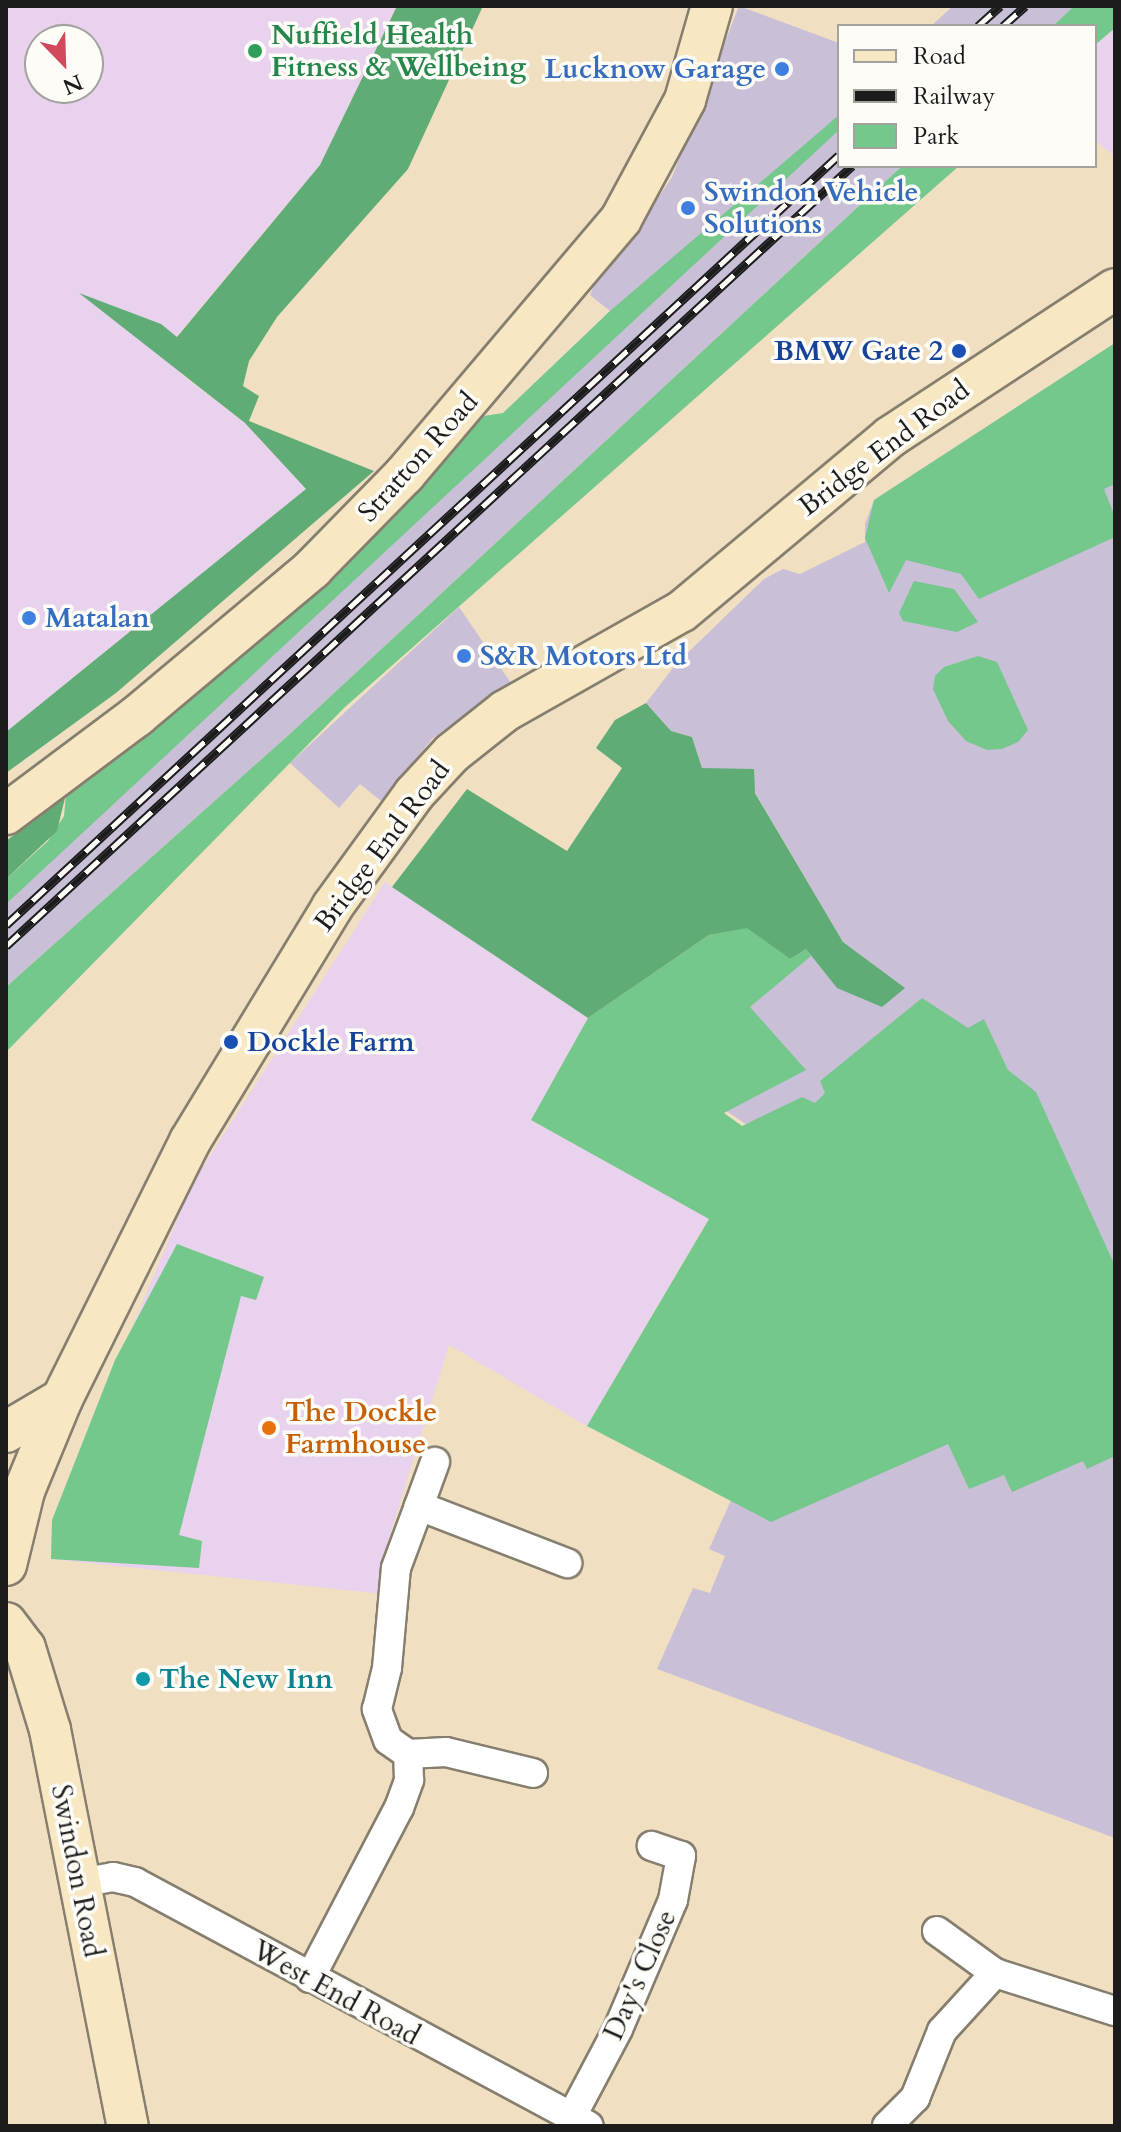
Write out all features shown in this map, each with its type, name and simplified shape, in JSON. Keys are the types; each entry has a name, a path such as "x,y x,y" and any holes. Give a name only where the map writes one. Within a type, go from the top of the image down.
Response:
{"main road":[{"name":"Stratton Road","path":"6,814 137,716 301,578 405,474 621,219 685,100 712,6"},
{"name":"Bridge End Road","path":"6,1565 24,1491 62,1399 146,1223 226,1077 346,886 432,773 505,711 682,611 890,437 1115,289"},
{"path":"6,1432 62,1399"},
{"path":"6,1467 45,1440"},
{"name":"Swindon Road","path":"6,1623 25,1648 39,1685 128,2126"}],"street":[{"path":"435,1462 396,1568 389,1657 377,1709 388,1740 408,1754 446,1752 533,1773"},
{"path":"419,1506 567,1563"},
{"path":"310,1978 399,1808 409,1780 408,1754"},
{"name":"Day's Close","path":"580,2121 673,1900 681,1856 652,1846"},
{"name":"West End Road","path":"79,1883 113,1877 135,1882 580,2121"},
{"path":"937,1931 995,1973 1115,2011"},
{"path":"887,2126 915,2098 942,2031 995,1973"}],"shaded area":[{"path":"6,6 397,6 320,165 176,337 181,374 245,423 306,489 6,732"},
{"path":"739,6 837,42 837,168 900,168 292,732 6,987 6,888 287,629 610,311 590,295 599,273 634,234 672,177"},
{"path":"953,6 1074,6 1055,24 933,24"},
{"path":"1115,28 1115,157 1097,142 1097,43"},
{"path":"1115,343 1115,1838 657,1669 693,1588 710,1593 725,1556 709,1549 865,1204 588,1018 806,949 904,988 843,942 755,792 702,768 692,737 671,731 646,703 676,664 764,579 783,569 800,574 865,542 865,524 874,500"},
{"path":"459,607 511,683 433,738 381,801 360,784 339,808 290,763"},
{"path":"385,882 588,1018 531,1120 709,1218 587,1426 449,1345 386,1548 384,1594 51,1559 52,1520 192,1184"}],"green space":[{"path":"397,6 483,6 408,169 277,317 249,361 243,386 259,396 249,421 374,471 116,693 6,773 6,732 306,489 245,423 79,293 161,324 177,337 320,165"},
{"path":"1074,6 1115,6 1115,28 1097,43 1097,24 1055,24"},
{"path":"837,117 837,132 6,904 6,879 48,841 64,816 66,794 477,417 503,413 610,311"},
{"path":"900,168 957,168 345,707 6,1052 6,987 292,732"},
{"path":"1115,343 1115,484 1104,489 1115,517 1115,537 979,599 961,574 906,560 889,593 865,538 874,500"},
{"path":"914,581 954,589 978,622 957,632 903,621 899,613"},
{"path":"978,656 997,662 1028,730 1018,742 1002,749 987,750 966,741 948,721 933,689 935,676 944,667"},
{"path":"646,703 671,731 692,737 702,768 754,769 755,793 843,942 905,988 882,1007 837,988 806,949 790,959 747,928 709,935 588,1018 392,887 467,789 567,851 622,768 596,748 615,720"},
{"path":"66,794 57,831 6,879 6,841"},
{"path":"747,927 790,959 806,949 811,956 750,1007 806,1070 724,1113 742,1126 802,1097 815,1103 825,1093 820,1081 922,998 968,1028 984,1019 1008,1070 1036,1092 1115,1266 1115,1456 1087,1469 1083,1461 1012,1492 1004,1475 969,1489 948,1444 771,1522 587,1426 709,1219 531,1120 588,1018 709,935"},
{"path":"177,1244 264,1277 256,1300 241,1296 179,1535 202,1541 199,1568 51,1559 52,1520 115,1360"}],"railway":[{"path":"980,24 1000,6"},
{"path":"1005,24 1025,6"},
{"path":"6,925 837,157"},
{"path":"6,946 850,168"}],"place":[{"name":"Nuffield Health Fitness & Wellbeing","path":"255,51"},
{"name":"Lucknow Garage","path":"782,69"},
{"name":"Swindon Vehicle Solutions","path":"688,208"},
{"name":"BMW Gate 2","path":"959,351"},
{"name":"Matalan","path":"29,618"},
{"name":"S&R Motors Ltd","path":"464,656"},
{"name":"Dockle Farm","path":"231,1042"},
{"name":"The Dockle Farmhouse","path":"269,1428"},
{"name":"The New Inn","path":"143,1679"}]}
